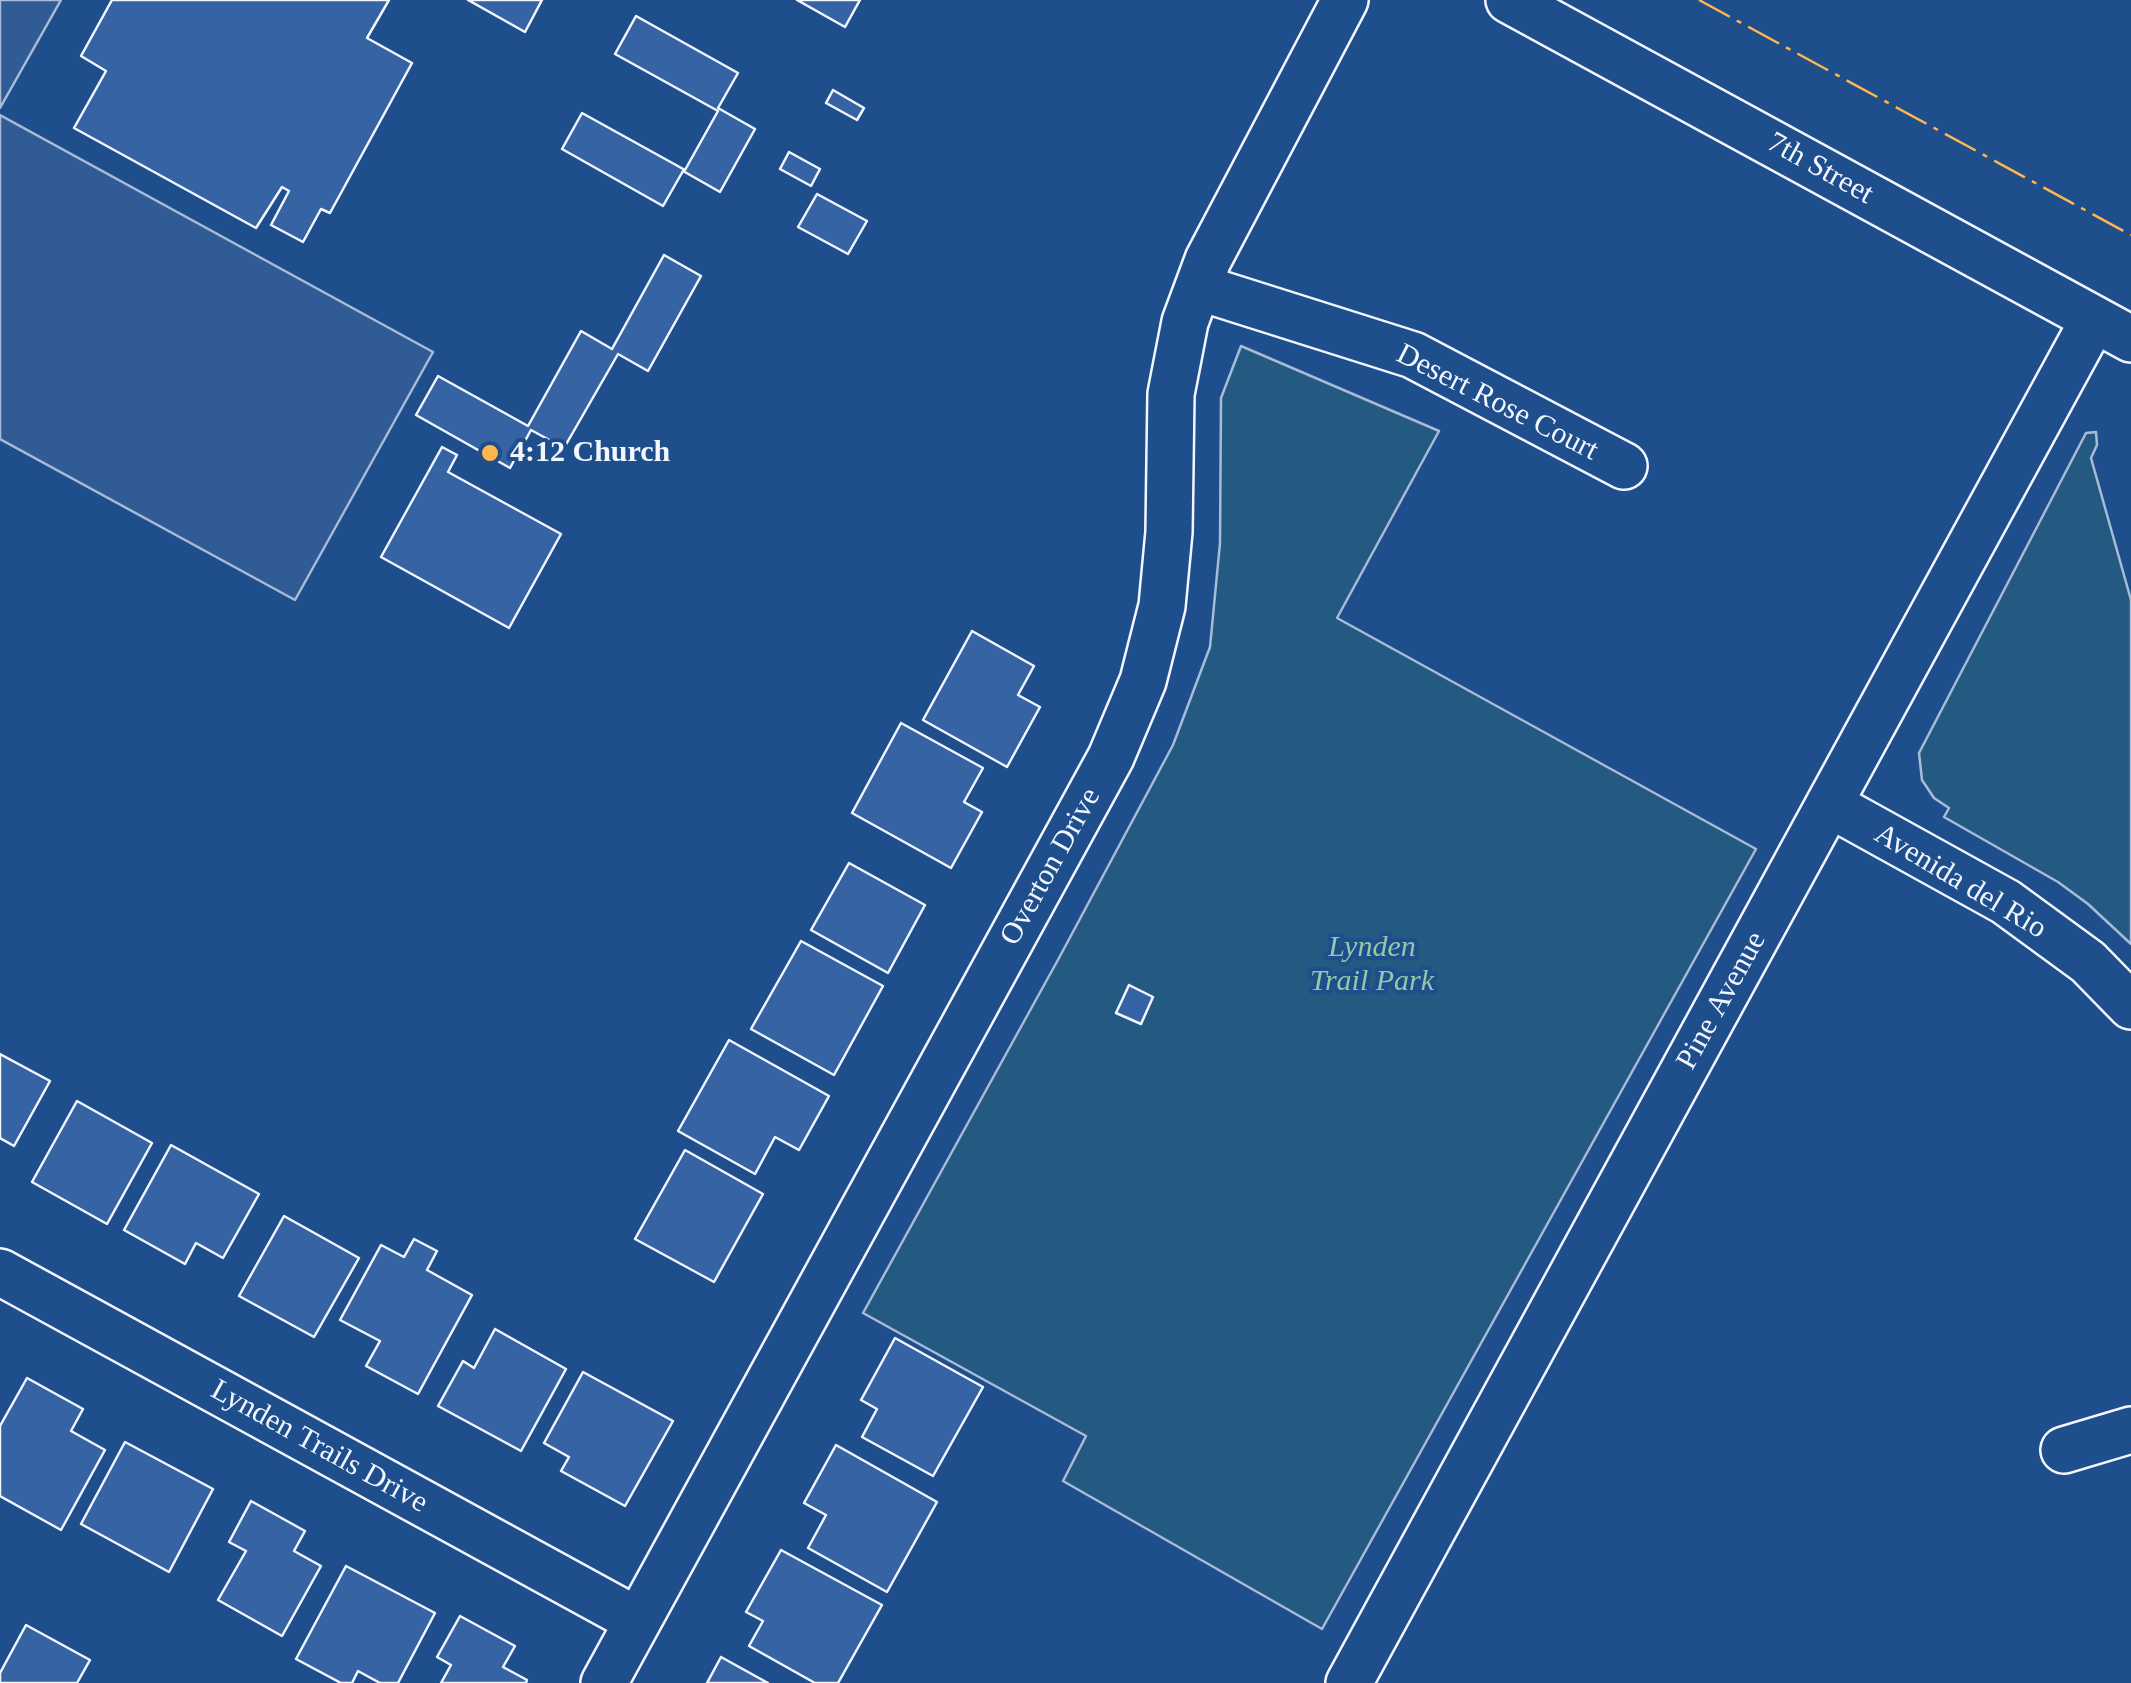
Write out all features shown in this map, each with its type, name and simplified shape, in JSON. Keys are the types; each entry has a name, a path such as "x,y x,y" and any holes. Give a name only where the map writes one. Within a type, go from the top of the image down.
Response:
{"street":[{"name":"Overton Drive","path":"604,1683 1111,757 1143,681 1162,606 1171,394 1185,322 1208,260 1344,0"},
{"name":"7th Street","path":"1510,0 2112,329"},
{"name":"Desert Rose Court","path":"1198,287 1412,355 1624,466"},
{"name":"Pine Avenue","path":"1349,1683 1829,804 2112,329"},
{"name":"Avenida del Rio","path":"1829,804 2006,902 2088,962 2131,1006"},
{"name":"Lynden Trails Drive","path":"0,1272 638,1621"},
{"path":"2064,1450 2131,1430"}],"green space":[{"name":"Lynden Trail Park","path":"1241,346 1439,431 1337,618 1756,849 1322,1629 1063,1481 1086,1436 863,1313 1173,745 1210,647 1220,543 1221,398"},
{"path":"2096,432 2097,445 2091,458 2131,600 2131,944 2058,882 1944,817 1949,808 1934,798 1922,780 1919,753 2086,433"}],"shaded area":[{"path":"0,0 61,0 0,108"},
{"path":"0,115 433,352 295,600 0,439"}],"building":[{"path":"112,0 389,0 367,38 412,63 330,213 321,209 303,242 271,225 289,191 282,187 256,228 74,128 106,71 81,56"},
{"path":"468,0 542,0 525,32"},
{"path":"797,0 860,0 845,27"},
{"path":"636,16 738,73 718,108 755,129 720,192 683,171 663,206 562,149 582,113 685,170 718,111 615,54"},
{"path":"833,90 864,108 857,120 826,103"},
{"path":"789,152 820,169 811,186 780,169"},
{"path":"817,194 867,221 848,254 798,227"},
{"path":"664,255 701,276 648,371 618,354 564,448 531,430 510,468 416,415 438,376 528,426 581,331 612,349"},
{"path":"442,447 457,455 448,472 561,534 509,628 381,557"},
{"path":"972,631 1034,666 1018,695 1040,707 1007,767 923,720"},
{"path":"901,723 983,768 964,802 982,812 951,868 852,813"},
{"path":"849,863 925,905 888,973 811,930"},
{"path":"801,941 883,986 834,1075 751,1029"},
{"path":"1129,985 1153,997 1141,1024 1116,1013"},
{"path":"729,1040 829,1096 799,1150 775,1137 755,1174 678,1131"},
{"path":"0,1054 50,1081 14,1146 0,1138"},
{"path":"77,1101 152,1143 107,1224 32,1182"},
{"path":"171,1145 259,1194 223,1258 196,1243 185,1264 124,1230"},
{"path":"685,1150 763,1194 714,1282 635,1239"},
{"path":"284,1216 359,1258 314,1337 239,1296"},
{"path":"414,1239 437,1251 427,1270 472,1295 418,1394 366,1366 380,1341 340,1320 381,1245 404,1257"},
{"path":"495,1329 566,1369 521,1451 438,1406 463,1361 474,1368"},
{"path":"895,1338 983,1387 933,1476 862,1437 877,1409 861,1400"},
{"path":"583,1372 673,1421 625,1506 561,1471 569,1457 544,1443"},
{"path":"27,1378 83,1409 71,1431 105,1450 61,1530 0,1496 0,1426"},
{"path":"125,1442 213,1489 169,1572 81,1524"},
{"path":"836,1445 937,1502 887,1592 808,1548 826,1515 804,1503"},
{"path":"251,1501 305,1531 294,1551 321,1566 282,1636 218,1600 246,1551 229,1542"},
{"path":"781,1550 882,1605 838,1683 815,1683 749,1646 763,1621 746,1612"},
{"path":"346,1566 435,1613 398,1683 380,1683 358,1671 352,1683 341,1683 296,1659"},
{"path":"460,1616 515,1646 503,1667 527,1680 526,1683 441,1683 451,1665 437,1657"},
{"path":"26,1625 90,1660 77,1683 0,1683 0,1673"},
{"path":"721,1657 768,1683 707,1683"}],"power":[{"path":"1699,0 2131,235"}],"place":[{"name":"4:12 Church","path":"490,453"}]}
